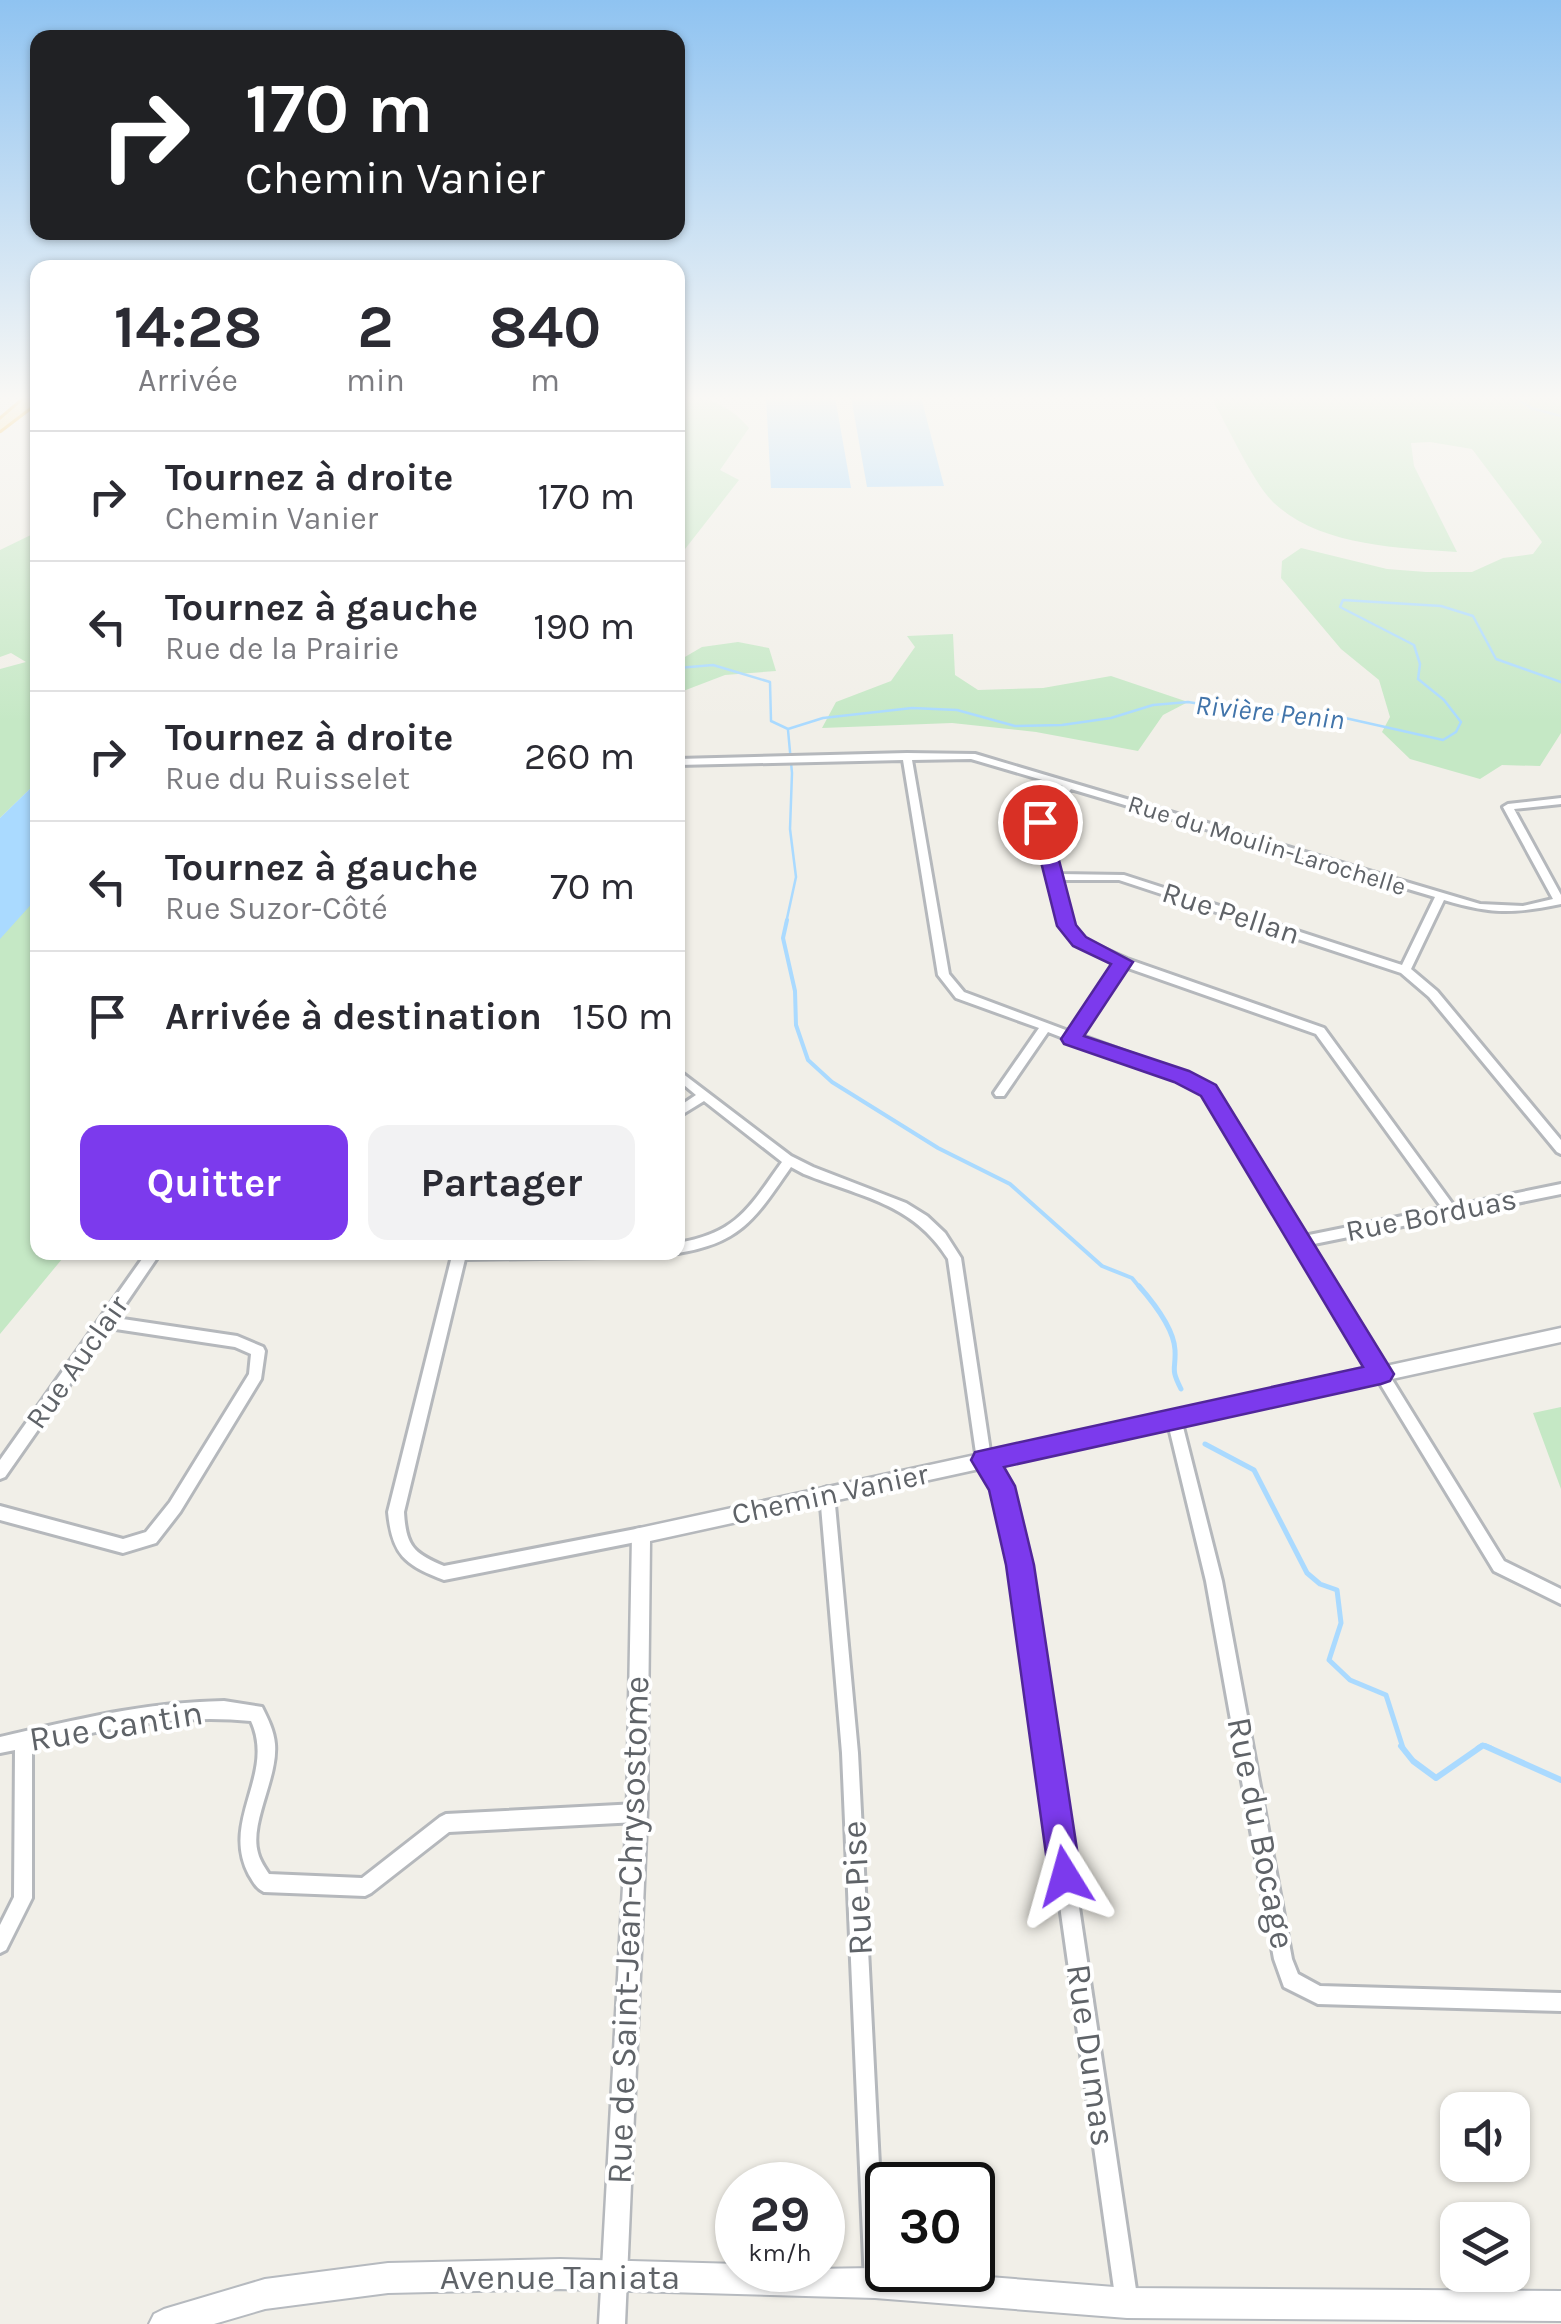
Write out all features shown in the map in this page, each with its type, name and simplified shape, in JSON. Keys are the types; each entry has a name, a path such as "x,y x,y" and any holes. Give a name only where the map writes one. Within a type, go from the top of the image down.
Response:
{"main road":[{"name":"Avenue Taniata","path":"164,2324 265,2294 388,2278 614,2274 865,2283"},
{"name":"Avenue Taniata","path":"988,2292 1235,2315 1561,2306"}],"street":[{"path":"907,756 944,974 960,995 1208,1090 1498,1566 1561,1597"},
{"name":"Rue du Moulin-Larochelle","path":"685,762 972,756 1479,907 1524,909 1560,901"},
{"path":"1069,785 1040,822 1067,926 1080,942 1122,962 1320,1031 1451,1211"},
{"path":"1560,901 1508,808 1561,801"},
{"name":"Rue Pellan","path":"1054,878 1120,877 1405,970 1433,994 1561,1148"},
{"path":"1405,970 1440,897"},
{"path":"1072,1039 1122,962"},
{"path":"1000,1093 1045,1028"},
{"name":"Rue Dumas","path":"685,1081 790,1161 897,1204 944,1238 954,1258 984,1460 1001,1486 1020,1565 1127,2303"},
{"path":"685,1108 705,1095"},
{"path":"685,1247 718,1242 743,1225 790,1161"},
{"name":"Rue Borduas","path":"1301,1242 1561,1189"},
{"name":"Rue Auclair","path":"0,1472 150,1260"},
{"name":"Chemin Vanier","path":"459,1260 396,1512 397,1541 413,1561 444,1573 641,1535 1561,1335"},
{"path":"0,1513 123,1546 151,1538 175,1507 256,1375 258,1351 238,1342 107,1322"},
{"name":"Rue du Bocage","path":"1174,1419 1214,1580 1283,1959 1292,1980 1318,1995 1561,2002"},
{"name":"Rue Pise","path":"827,1494 850,1753 869,2162"},
{"name":"Rue de Saint-Jean-Chrysostome","path":"612,2324 637,1812 641,1535"},
{"name":"Rue Cantin","path":"0,1745 140,1716 228,1708 256,1713 266,1729 268,1753 247,1849 264,1883 365,1887 446,1823 637,1812"},
{"path":"0,1944 23,1898 24,1740"}],"green space":[{"path":"685,505 719,505 685,549"},
{"path":"1277,505 1434,505 1457,552 1361,542 1314,528"},
{"path":"1514,505 1561,505 1561,733 1540,766 1502,765 1480,779 1410,759 1382,732 1390,717 1379,680 1341,649 1281,578 1282,561 1301,548 1387,569 1472,572 1503,558 1533,554 1542,542"},
{"path":"30,535 30,789 0,818 0,669 26,662 11,653 0,657 0,550"},
{"path":"953,634 955,675 978,690 1043,688 1111,676 1188,702 1163,715 1138,751 1036,732 952,723 822,728 836,702 891,681 915,647 907,636"},
{"path":"738,642 769,648 776,671 725,675 685,690 685,657 702,647"},
{"path":"30,842 30,1260 61,1260 0,1334 0,873"},
{"path":"1561,1407 1561,1489 1533,1413"}],"water":[{"path":"30,789 30,906 0,939 0,818"}],"waterway":[{"name":"Rivière Penin","path":"685,667 713,665 770,682 771,721 788,729 823,718 912,708 957,710 1015,726 1062,725 1111,718 1153,705 1188,702 1271,715 1314,711 1443,740 1456,732 1461,722 1444,700 1418,679 1420,664 1414,645 1340,607 1343,600 1441,606 1473,616 1496,659 1561,682"},
{"path":"786,923 796,877 790,829 792,773 788,730"},
{"path":"787,920 783,938 795,991 796,1025 808,1060 832,1082 938,1148 1010,1184 1102,1266 1132,1278 1141,1289"},
{"path":"1139,1286 1171,1333 1175,1373 1181,1389"},
{"path":"1205,1444 1254,1470 1307,1573 1320,1584 1337,1590 1341,1623 1329,1660 1350,1680 1386,1695 1403,1748"},
{"path":"1401,1746 1436,1778 1482,1746"},
{"path":"1485,1746 1561,1780"},
{"path":"1478,1748 1491,1748"}],"route":[{"path":"1040,822 1067,926 1080,942 1122,962 1072,1039 1182,1077 1208,1090 1381,1374 984,1460 1001,1486 1020,1565 1065,1876"}]}
